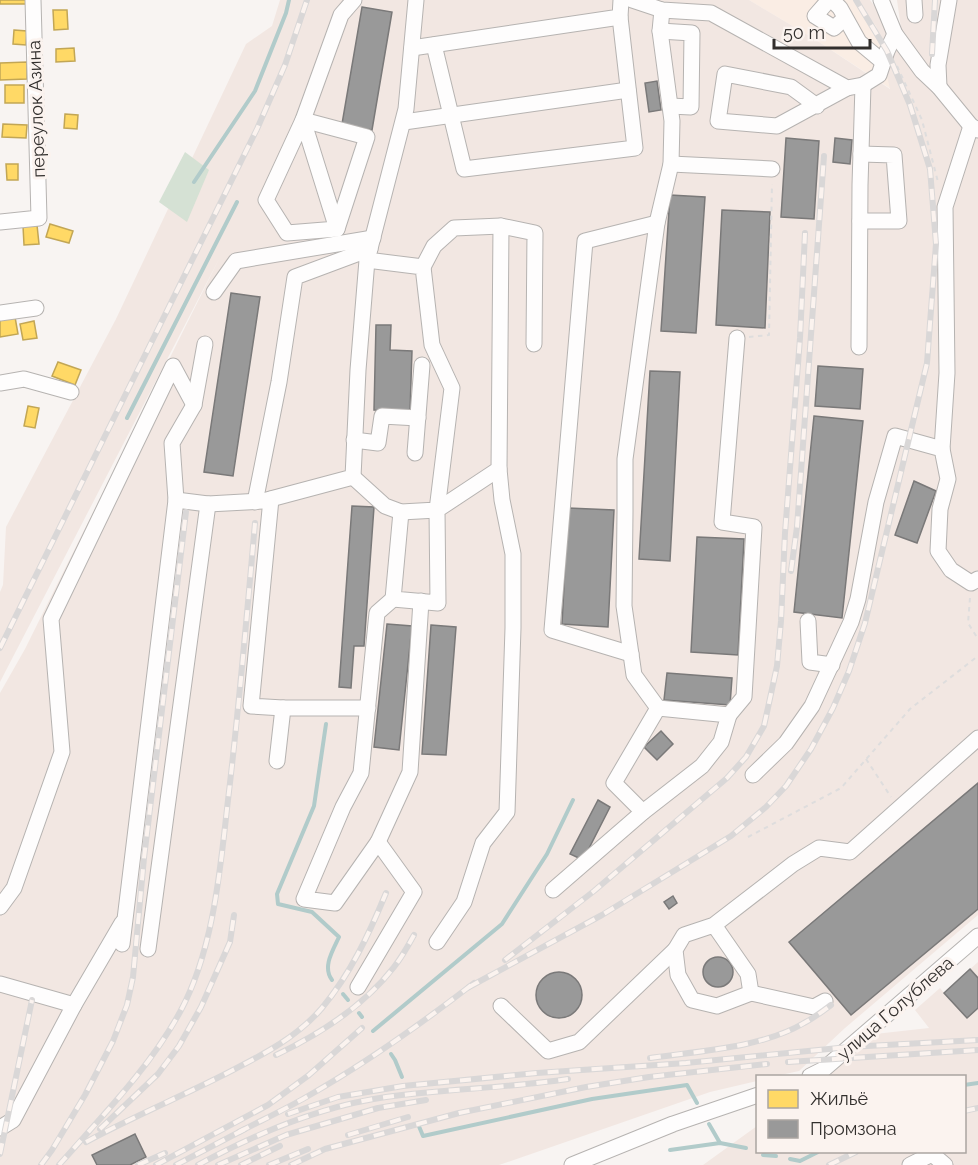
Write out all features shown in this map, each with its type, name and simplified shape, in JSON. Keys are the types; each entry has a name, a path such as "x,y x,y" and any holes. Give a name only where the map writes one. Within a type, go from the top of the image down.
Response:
{"street":[{"name":"переулок Азина","path":"0,222 39,218 33,0"},
{"path":"337,229 287,232 266,200 303,120 341,15 354,0"},
{"path":"416,0 404,122 370,249 353,477 385,506 401,512 437,510 499,469"},
{"path":"434,45 464,170 635,148 620,17 621,0"},
{"path":"632,0 662,10 711,13 847,88"},
{"path":"845,18 834,28 815,16 831,0 845,18 859,42 883,62"},
{"path":"881,0 892,41 939,87 974,128 945,207 946,373 942,449 948,479 940,509 938,551 951,570 974,581"},
{"path":"939,87 938,65 949,0"},
{"path":"662,10 660,31 672,121 671,164 657,223 625,459 624,606 634,675 658,708 729,715"},
{"path":"412,48 620,17"},
{"path":"660,31 692,33 692,107 670,106"},
{"path":"817,105 791,87 725,74 718,121 777,126 817,105 847,88 863,85 879,75 892,41"},
{"path":"859,347 863,85"},
{"path":"404,122 628,90"},
{"path":"303,120 337,229"},
{"path":"303,120 367,137 337,229"},
{"path":"860,221 898,221 894,155 861,154"},
{"path":"671,164 772,169"},
{"path":"631,654 552,630 585,241 657,223"},
{"path":"437,942 464,902 483,843 507,812 513,554 502,500 499,469 501,226"},
{"path":"393,599 438,603 437,510 452,388 432,345 423,267 434,246 454,228 501,226 535,233 534,345"},
{"path":"255,502 279,382 295,277 370,249"},
{"path":"214,292 236,261 370,249 423,267"},
{"path":"0,313 36,308"},
{"path":"553,890 643,812 702,766 721,742 729,715 744,697 754,527 722,522 737,338"},
{"path":"122,944 176,500 172,443 194,405 205,344"},
{"path":"415,453 422,365"},
{"path":"0,908 14,888 62,752 51,619 173,366 194,405"},
{"path":"0,382 24,379 71,393"},
{"path":"354,440 378,443 382,416 418,418"},
{"path":"753,775 786,743 812,706 851,622 858,599 876,502 895,436 942,449"},
{"path":"176,500 208,504 255,502 353,477"},
{"path":"271,499 251,706 368,708"},
{"path":"148,949 208,504"},
{"path":"401,512 393,599 377,613 361,773 343,807 304,899 335,903 378,842 410,772 421,601"},
{"path":"808,621 810,662 832,664"},
{"path":"277,761 283,708"},
{"path":"643,812 614,783 658,708"},
{"path":"501,1006 548,1051 579,1042 675,950 684,935 714,925 793,864 819,848 850,852 978,738"},
{"path":"358,987 414,892 378,842"},
{"path":"0,1128 13,1120 74,1005 125,917"},
{"path":"714,925 748,974 751,993"},
{"name":"улица Голублева","path":"814,1075 824,1069 978,936"},
{"path":"675,950 678,975 692,1000 717,1006 751,993 814,1007 825,1001"},
{"path":"0,984 74,1005"},
{"path":"572,1165 673,1124 756,1096"},
{"path":"910,1165 932,1154 945,1165"}],"path":[{"path":"892,41 922,120 938,182"},
{"path":"737,338 769,335 772,169"},
{"path":"974,581 968,623 978,639"},
{"path":"748,837 841,788 910,709 978,656"},
{"path":"866,759 899,809"}],"shaded area":[{"path":"280,0 749,0 816,40 890,89 876,26 855,0 870,0 895,34 906,63 897,0 978,0 978,915 845,1028 799,1071 781,1075 756,1075 756,1081 710,1092 499,1165 0,1165 0,693 25,649 219,259 0,682 0,592 3,585 6,527 116,319 246,44 272,26"},
{"path":"749,0 855,0 876,26 891,89 816,40"},
{"path":"978,962 978,1165 703,1165 756,1127 756,1153 966,1153 966,1075 826,1075 875,1034 929,1028 915,1010 940,988 944,993"}],"green space":[{"path":"185,152 209,170 187,222 159,202"}],"building: Жильё":[{"path":"0,0 28,0 28,4 0,4"},
{"path":"53,10 67,10 68,29 54,30"},
{"path":"14,30 27,31 26,45 13,44"},
{"path":"74,48 75,61 56,62 56,49"},
{"path":"27,62 27,79 0,80 0,63"},
{"path":"5,85 24,85 24,103 5,103"},
{"path":"65,114 78,115 77,129 64,128"},
{"path":"3,124 27,125 26,138 2,137"},
{"path":"6,164 18,164 18,180 7,180"},
{"path":"50,224 73,231 69,243 46,237"},
{"path":"37,225 39,244 24,245 23,226"},
{"path":"15,317 18,334 0,337 0,319"},
{"path":"34,321 37,338 23,340 20,324"},
{"path":"58,362 81,370 75,385 52,376"},
{"path":"28,406 39,408 35,428 24,426"}],"building: Промзона":[{"path":"362,7 392,12 372,130 342,124"},
{"path":"657,81 661,110 649,112 645,83"},
{"path":"786,138 819,141 814,219 781,217"},
{"path":"835,138 852,140 850,164 833,162"},
{"path":"670,195 705,197 696,333 661,331"},
{"path":"722,210 770,212 765,328 716,325"},
{"path":"231,293 260,297 233,476 204,472"},
{"path":"376,325 391,325 390,350 412,351 410,411 374,410"},
{"path":"818,366 863,369 860,409 815,406"},
{"path":"650,371 680,372 670,561 639,559"},
{"path":"814,416 863,421 842,618 794,612"},
{"path":"914,481 936,491 917,543 895,535"},
{"path":"352,506 374,507 364,646 354,646 351,688 339,687"},
{"path":"568,508 614,510 608,627 562,624"},
{"path":"697,537 744,539 738,655 691,652"},
{"path":"387,624 412,626 399,750 374,747"},
{"path":"431,625 456,627 446,755 422,754"},
{"path":"667,673 732,678 730,705 664,700"},
{"path":"661,731 673,744 657,760 644,747"},
{"path":"978,783 978,909 851,1015 789,942"},
{"path":"598,800 610,807 583,860 570,854"},
{"path":"673,896 677,903 669,909 664,902"},
{"path":"718,957 729,961 733,972 729,983 718,987 707,983 703,972 707,961"},
{"path":"970,969 978,978 978,1008 967,1018 944,993"},
{"path":"559,972 575,979 582,995 575,1011 559,1018 543,1011 536,995 543,979"},
{"path":"135,1134 146,1157 130,1165 97,1165 92,1155"}],"waterway":[{"path":"194,182 255,91 289,0"},
{"path":"127,418 237,202"},
{"path":"326,724 314,806 277,894 278,904 312,912 339,937 328,964 332,980"},
{"path":"373,1031 502,924 547,854 573,800"},
{"path":"343,994 348,1000"},
{"path":"359,1013 362,1017"},
{"path":"391,1054 402,1077"},
{"path":"966,1085 978,1083"},
{"path":"418,1124 423,1136 592,1099 687,1085 697,1103"},
{"path":"709,1124 720,1143"},
{"path":"670,1150 720,1143 746,1148"},
{"path":"790,1159 800,1161 816,1153"},
{"path":"763,1155 776,1156"}],"railway":[{"path":"0,648 257,129 285,65 307,0"},
{"path":"469,987 602,915 731,836 766,807 786,786 811,749 833,708 849,671 865,623 927,363 936,244 930,169 910,105 887,51 856,0"},
{"path":"932,54 935,0"},
{"path":"791,571 797,527 824,156"},
{"path":"505,960 594,891 727,778 746,757 764,726 777,666 781,621 805,233"},
{"path":"41,1165 85,1095 113,1041 127,1005 133,977 144,858 186,512"},
{"path":"59,1165 124,1092 168,1033 180,1012 201,962 214,909 222,854 255,523"},
{"path":"86,1142 245,1064 303,1027 322,1008 351,967 386,893"},
{"path":"100,1129 158,1074 179,1046 201,1007 230,942 234,915"},
{"path":"276,1055 325,1028 369,994 394,967 414,935"},
{"path":"239,1132 300,1101 372,1057 474,983"},
{"path":"0,1154 32,1000"},
{"path":"650,1058 729,1047 769,1038 808,1021 831,1005"},
{"path":"156,1165 268,1105 309,1075 362,1028"},
{"path":"288,1114 338,1097 403,1086 849,1047 978,1040"},
{"path":"788,1062 978,1050"},
{"path":"291,1165 325,1149 459,1113 586,1087 649,1077 767,1064"},
{"path":"198,1165 265,1132 313,1114 362,1101 409,1094 568,1079"},
{"path":"218,1165 286,1135 378,1108 426,1100"},
{"path":"966,1111 978,1108"},
{"path":"348,1135 408,1117"},
{"path":"176,1165 245,1129"},
{"path":"241,1165 280,1146"},
{"path":"269,1165 308,1149"},
{"path":"138,1165 165,1153"},
{"path":"829,1165 854,1153"}]}
